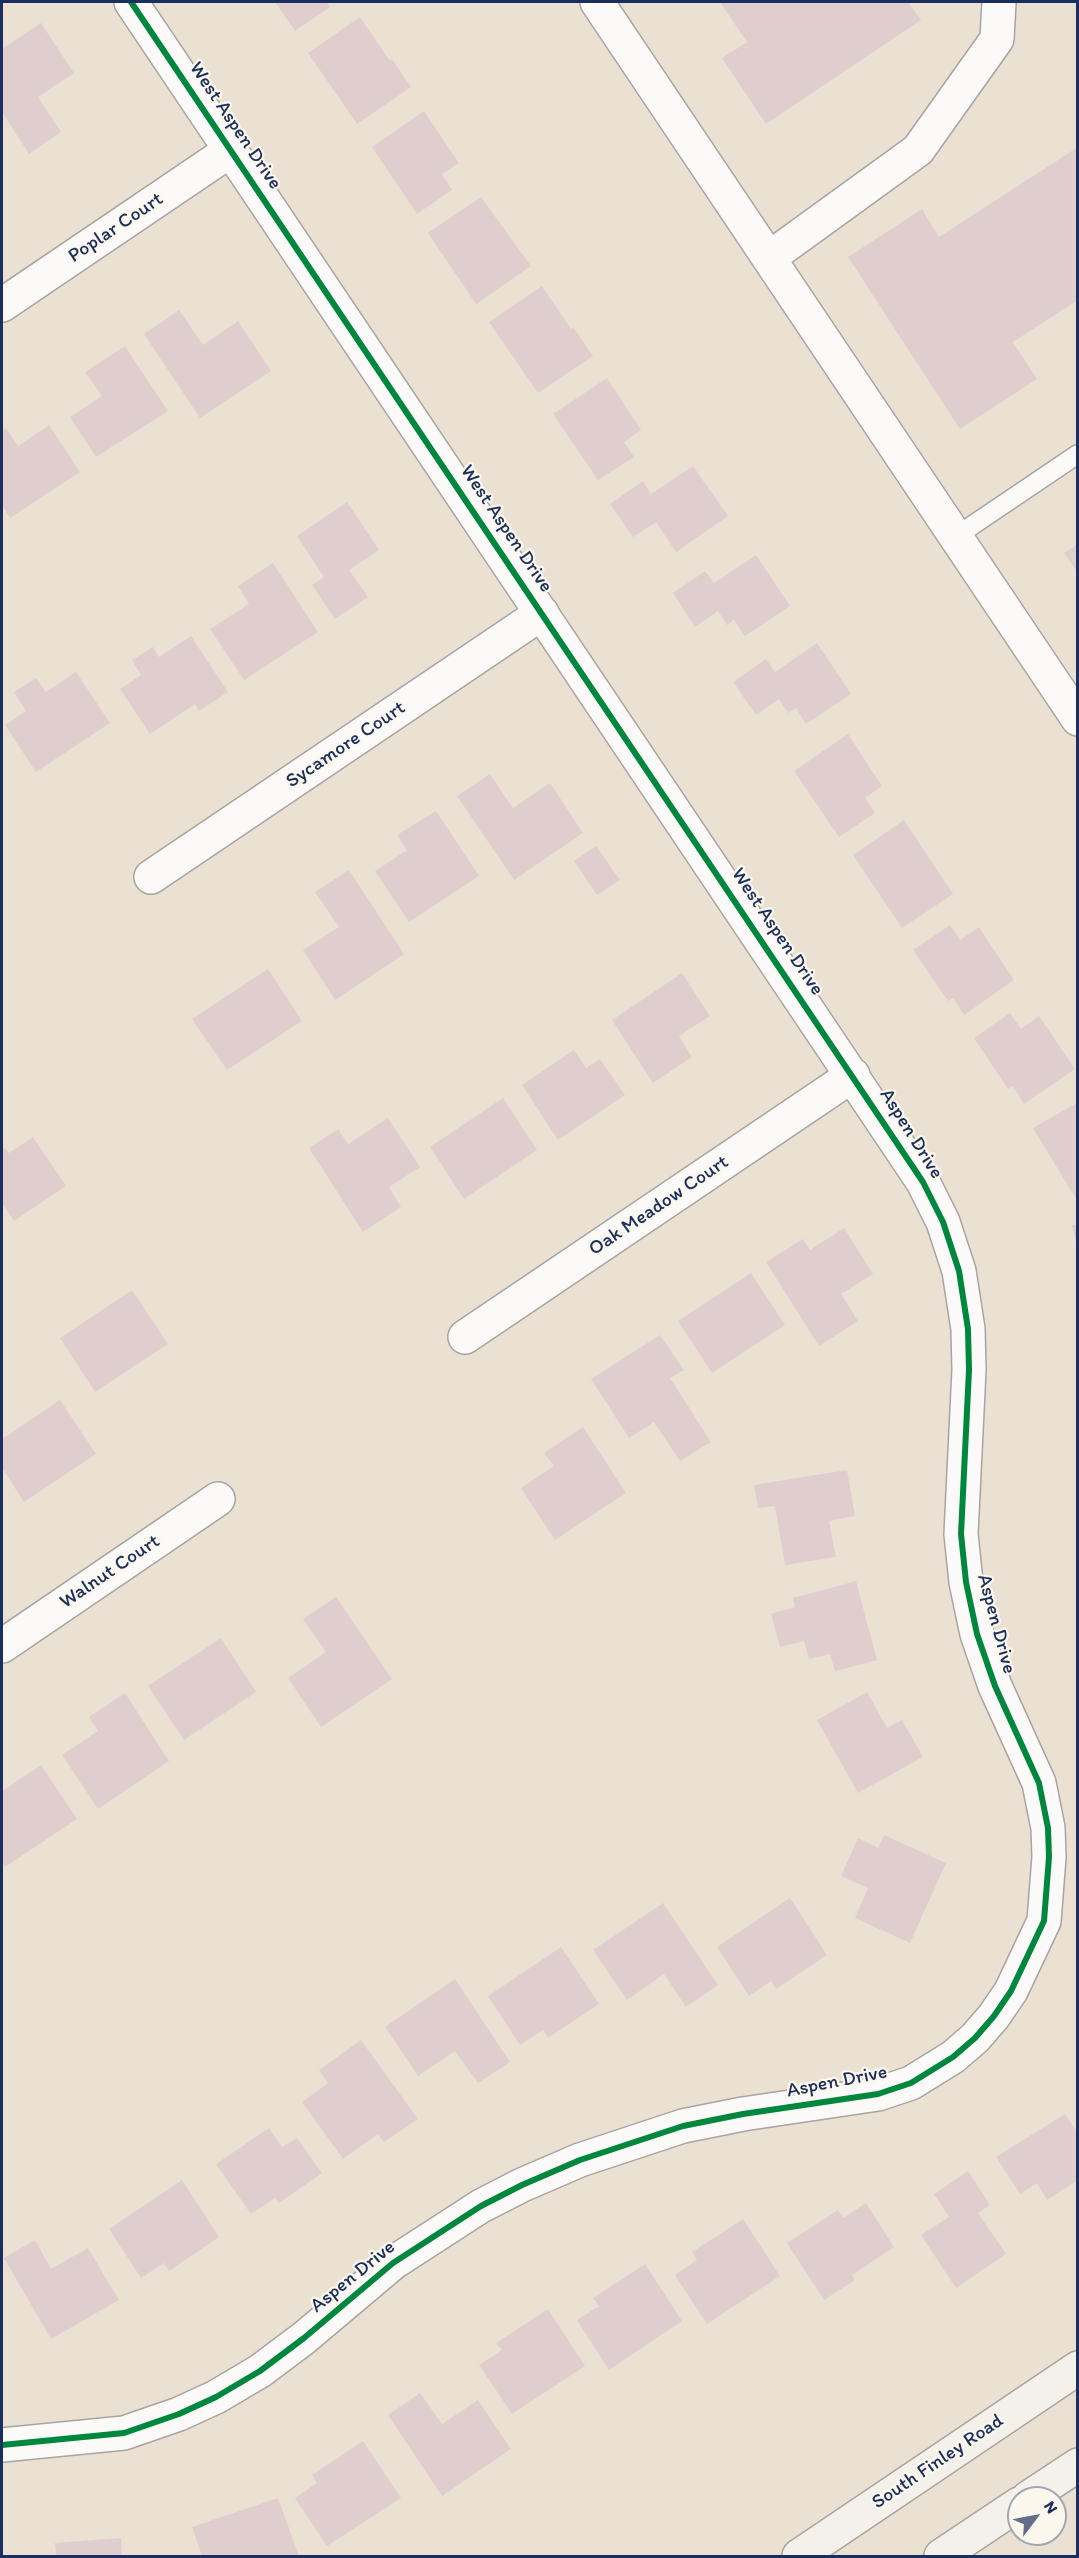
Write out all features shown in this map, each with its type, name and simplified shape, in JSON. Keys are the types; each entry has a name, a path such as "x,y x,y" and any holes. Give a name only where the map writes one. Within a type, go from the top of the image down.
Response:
{"main road":[{"name":"South Finley Road","path":"800,2556 1077,2368"},
{"path":"1046,2486 1077,2465"},
{"path":"940,2556 1007,2512"}],"street":[{"name":"West Aspen Drive","path":"131,2 853,1075"},
{"path":"597,2 1077,719"},
{"path":"769,258 918,150 997,39 999,2"},
{"name":"Poplar Court","path":"2,305 231,150"},
{"name":"Sycamore Court","path":"151,877 542,613"},
{"name":"Oak Meadow Court","path":"465,1337 853,1075"},
{"name":"Aspen Drive","path":"2,2445 124,2433 188,2410 216,2397 260,2371 304,2338 393,2263 481,2206 580,2160 683,2126 743,2114 849,2100 878,2094 911,2083 953,2057 975,2038 1011,1991 1044,1921 1048,1828 1039,1783 995,1686 977,1634 966,1581 961,1534 969,1370 968,1329 959,1271 943,1222 923,1182 853,1075"},
{"name":"Walnut Court","path":"2,1646 218,1498"}],"lane":[{"path":"955,537 1077,454"}],"building":[{"path":"275,2 327,2 330,7 295,31"},
{"path":"720,2 908,2 921,20 766,124 722,58 747,42"},
{"path":"360,17 411,87 357,124 308,53"},
{"path":"41,23 74,73 38,97 61,132 29,154 2,112 2,49"},
{"path":"424,111 459,163 442,174 452,190 417,214 372,147"},
{"path":"1078,147 1078,300 1013,342 1037,379 960,429 848,257 922,209 939,237"},
{"path":"481,197 531,266 476,304 428,233"},
{"path":"542,286 571,329 574,328 593,356 538,393 489,322"},
{"path":"179,310 203,345 238,321 271,371 200,418 144,334"},
{"path":"125,346 168,411 96,457 70,417 102,396 85,372"},
{"path":"607,378 641,430 624,442 634,457 598,480 553,414"},
{"path":"49,425 80,472 10,518 2,505 2,431 6,428 18,446"},
{"path":"693,466 728,516 676,552 656,522 633,537 610,504 643,481 651,494"},
{"path":"347,502 379,550 349,570 368,597 335,619 312,585 324,577 297,536"},
{"path":"1078,544 1078,573 1064,553"},
{"path":"756,555 790,606 745,636 734,620 727,625 718,611 695,627 673,593 705,571 714,583"},
{"path":"273,563 318,632 244,680 210,629 249,604 238,586"},
{"path":"191,636 228,692 199,711 195,704 150,734 120,689 141,675 132,660 153,647 159,657"},
{"path":"817,643 851,694 806,724 796,708 788,713 779,699 756,715 733,682 766,659 775,672"},
{"path":"76,672 110,723 36,772 5,725 26,711 14,692 36,678 46,692"},
{"path":"848,734 882,786 865,798 875,813 839,837 794,771"},
{"path":"490,774 513,808 550,783 583,833 514,880 457,796"},
{"path":"436,811 479,876 409,922 375,871 407,850 397,835"},
{"path":"904,820 953,894 902,928 853,855"},
{"path":"596,846 620,880 597,895 574,861"},
{"path":"349,870 404,954 335,1000 303,950 339,927 315,892"},
{"path":"950,925 960,940 979,927 1014,980 964,1015 953,998 948,1001 913,950"},
{"path":"268,969 302,1021 227,1070 192,1019"},
{"path":"682,973 710,1016 679,1036 692,1057 653,1083 612,1020"},
{"path":"1010,1013 1021,1029 1039,1016 1075,1069 1024,1104 1013,1086 1008,1089 974,1038"},
{"path":"574,1050 586,1068 600,1059 625,1095 558,1140 522,1085"},
{"path":"503,1098 537,1150 464,1199 430,1147"},
{"path":"1078,1102 1078,1202 1033,1128"},
{"path":"388,1118 420,1167 389,1187 401,1207 363,1232 309,1148 338,1129 348,1144"},
{"path":"33,1137 66,1186 14,1221 2,1203 2,1150 5,1148 9,1153"},
{"path":"1078,1224 1078,1247 1077,1247 1072,1225"},
{"path":"844,1228 873,1274 841,1294 858,1321 819,1346 766,1262 803,1239 810,1250"},
{"path":"751,1273 785,1325 712,1373 678,1321"},
{"path":"132,1290 168,1344 95,1392 60,1338"},
{"path":"660,1335 684,1370 670,1378 711,1442 680,1461 654,1422 629,1438 591,1379"},
{"path":"60,1400 96,1454 24,1502 2,1468 2,1439"},
{"path":"583,1427 626,1493 555,1540 521,1488 554,1466 544,1453"},
{"path":"847,1470 855,1516 829,1521 836,1557 785,1565 775,1506 758,1508 754,1485"},
{"path":"856,1581 877,1660 835,1671 830,1654 809,1659 804,1641 780,1647 771,1614 795,1607 793,1598"},
{"path":"336,1597 392,1679 321,1727 288,1678 326,1652 303,1619"},
{"path":"221,1638 256,1692 184,1740 148,1686"},
{"path":"867,1692 887,1728 902,1720 923,1757 858,1793 817,1720"},
{"path":"125,1693 169,1761 98,1809 62,1755 98,1731 89,1717"},
{"path":"41,1765 77,1819 5,1867 2,1862 2,1791"},
{"path":"884,1835 946,1863 910,1943 855,1918 868,1888 841,1876 858,1838 878,1848"},
{"path":"790,1898 827,1955 776,1989 771,1981 749,1996 717,1947"},
{"path":"663,1903 718,1985 686,2007 664,1974 627,2000 593,1950"},
{"path":"561,1947 599,2004 548,2038 543,2030 520,2045 488,1996"},
{"path":"455,1979 510,2062 478,2083 455,2051 418,2076 385,2027"},
{"path":"361,2040 418,2119 384,2142 378,2134 343,2159 302,2102 328,2083 319,2070"},
{"path":"1065,2114 1078,2133 1078,2180 1047,2200 1037,2183 1020,2194 996,2157"},
{"path":"269,2128 282,2147 297,2138 322,2173 279,2203 275,2198 251,2214 216,2164"},
{"path":"968,2171 990,2205 978,2213 1006,2254 956,2288 921,2235 949,2217 934,2194"},
{"path":"182,2180 219,2237 169,2271 164,2263 141,2278 109,2229"},
{"path":"866,2203 894,2247 852,2275 855,2280 824,2300 787,2243 838,2210 843,2218"},
{"path":"743,2219 780,2276 707,2324 675,2275 697,2260 692,2252"},
{"path":"35,2240 51,2269 88,2248 119,2300 51,2339 4,2258"},
{"path":"645,2264 682,2321 609,2370 577,2320 599,2306 593,2298"},
{"path":"548,2309 585,2366 512,2414 479,2365 502,2350 496,2343"},
{"path":"420,2393 442,2424 478,2400 511,2449 442,2496 388,2415"},
{"path":"363,2441 401,2498 327,2546 295,2498 317,2483 312,2475"},
{"path":"278,2498 299,2556 202,2556 192,2527"},
{"path":"121,2538 122,2556 56,2556 55,2543"}],"cycle path":[{"path":"2,2445 124,2433 179,2414 216,2397 260,2371 304,2338 393,2263 481,2206 580,2160 683,2126 743,2114 878,2094 911,2083 953,2057 975,2038 1011,1991 1044,1921 1049,1857 1048,1828 1039,1783 995,1686 977,1634 966,1582 961,1534 969,1370 968,1329 959,1271 943,1222 923,1182 131,2"}]}
